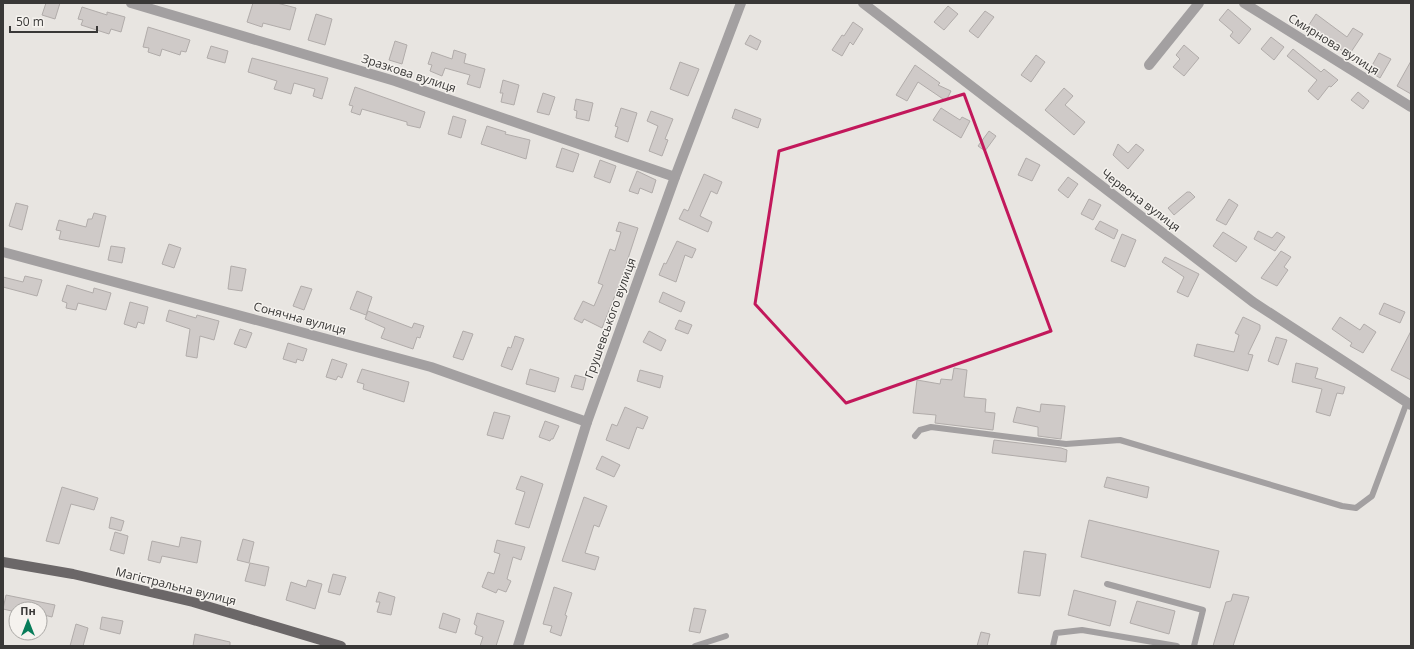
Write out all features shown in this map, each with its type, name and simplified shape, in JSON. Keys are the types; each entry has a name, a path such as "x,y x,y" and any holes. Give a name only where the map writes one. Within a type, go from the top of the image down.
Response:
{"main road":[{"name":"Магістральна вулиця","path":"3,562 73,574 193,602 341,646"}],"street":[{"name":"Зразкова вулиця","path":"131,3 396,81 675,177"},
{"name":"Грушевського вулиця","path":"518,646 587,422 675,177 741,3"},
{"name":"Червона вулиця","path":"863,3 1253,302 1409,404"},
{"path":"1148,65 1199,3"},
{"name":"Смирнова вулиця","path":"1244,3 1411,107"},
{"name":"Сонячна вулиця","path":"3,252 431,367 587,422"}],"lane":[{"path":"915,436 920,430 931,427 1066,444 1120,440 1335,504 1356,508 1372,496 1409,404"},
{"path":"1107,584 1203,610 1194,646"},
{"path":"1053,646 1056,632 1082,630 1177,646"},
{"path":"695,646 726,636"}],"highlighted area":[{"path":"964,94 1051,331 846,403 755,304 779,151"}],"building":[{"path":"46,3 60,3 55,19 42,15"},
{"path":"253,3 277,3 296,8 290,30 263,23 262,27 247,22"},
{"path":"948,6 958,14 944,30 934,22"},
{"path":"82,7 107,15 107,12 125,17 121,32 111,29 109,34 81,25 83,20 78,19"},
{"path":"1228,9 1251,29 1239,44 1230,36 1233,32 1219,20"},
{"path":"985,11 994,17 978,38 969,31"},
{"path":"316,14 332,19 325,45 308,40"},
{"path":"1316,14 1347,37 1353,28 1363,34 1349,55 1307,28"},
{"path":"853,22 863,29 853,45 850,42 842,56 832,50"},
{"path":"148,27 190,40 186,52 181,51 180,55 162,49 160,56 148,52 149,48 143,47"},
{"path":"750,35 761,41 757,50 745,44"},
{"path":"1271,37 1284,47 1274,60 1261,49"},
{"path":"395,41 407,45 402,64 389,60"},
{"path":"1184,45 1199,58 1184,76 1173,67 1180,59 1176,55"},
{"path":"211,46 228,51 225,63 207,58"},
{"path":"1293,49 1321,72 1324,69 1338,80 1331,87 1329,86 1318,100 1308,91 1317,80 1287,56"},
{"path":"454,50 466,54 464,63 485,69 480,88 467,84 470,75 445,68 442,76 430,71 432,65 428,64 432,52 452,59"},
{"path":"1379,53 1391,59 1380,78 1369,71"},
{"path":"1036,55 1045,62 1031,82 1021,75"},
{"path":"252,58 328,78 322,99 313,96 315,89 294,83 291,94 274,89 277,81 248,72"},
{"path":"1411,61 1411,94 1397,86"},
{"path":"680,62 699,69 688,96 670,89"},
{"path":"915,65 940,83 938,85 951,91 946,101 918,82 907,101 896,95"},
{"path":"503,80 519,85 514,105 501,102 503,93 500,93"},
{"path":"355,87 425,112 420,128 407,125 407,122 362,109 360,115 351,112 353,106 349,105"},
{"path":"1064,88 1073,96 1065,105 1085,122 1074,135 1045,110"},
{"path":"1358,92 1369,101 1363,109 1351,100"},
{"path":"543,93 555,97 549,115 537,112"},
{"path":"576,99 593,103 589,121 576,118 577,111 574,110"},
{"path":"621,108 637,113 628,142 615,137 618,127 615,126"},
{"path":"941,108 960,120 962,117 970,121 961,138 933,120"},
{"path":"735,109 761,119 758,128 732,118"},
{"path":"651,111 673,119 665,139 668,140 662,156 649,151 658,126 647,121"},
{"path":"453,116 466,120 461,138 448,134"},
{"path":"487,126 506,132 505,134 530,140 526,159 481,144"},
{"path":"989,131 996,136 985,151 978,146"},
{"path":"1118,144 1128,153 1136,144 1144,150 1128,169 1113,155"},
{"path":"562,148 579,154 573,172 556,167"},
{"path":"1026,158 1040,165 1032,181 1018,175"},
{"path":"600,160 616,166 610,183 594,177"},
{"path":"637,171 656,180 652,193 640,188 638,194 629,191"},
{"path":"704,174 722,182 717,194 711,191 700,216 712,222 708,232 679,219 684,209 688,211"},
{"path":"1068,177 1078,184 1068,198 1058,190"},
{"path":"1187,192 1190,192 1195,197 1174,215 1168,208"},
{"path":"1089,199 1101,205 1093,220 1081,214"},
{"path":"1229,199 1238,205 1226,225 1216,220"},
{"path":"16,203 28,206 22,230 9,226"},
{"path":"94,213 106,216 99,247 59,239 61,231 56,230 59,220 86,227 88,219 92,219"},
{"path":"1100,221 1118,230 1114,239 1095,229"},
{"path":"619,222 638,228 620,283 602,328 584,319 582,323 574,319 583,301 594,306 603,285 598,283 610,249 615,251 621,232 616,231"},
{"path":"1258,231 1272,238 1277,232 1285,237 1275,251 1254,239"},
{"path":"1223,232 1247,247 1236,262 1213,246"},
{"path":"1122,234 1136,240 1125,267 1111,261"},
{"path":"677,241 696,249 692,258 685,255 676,282 659,275"},
{"path":"169,244 181,248 174,268 162,264"},
{"path":"111,246 125,248 122,263 108,260"},
{"path":"1281,251 1291,257 1284,267 1288,270 1277,286 1261,278"},
{"path":"1165,257 1199,274 1188,297 1177,292 1184,277 1162,262"},
{"path":"231,266 246,269 242,291 228,289"},
{"path":"25,276 42,280 37,296 3,287 3,277 23,282"},
{"path":"67,285 93,293 94,288 111,293 106,310 78,303 76,310 66,308 67,303 62,301"},
{"path":"301,286 312,289 304,310 293,306"},
{"path":"357,291 372,297 366,315 350,309"},
{"path":"663,292 685,302 681,312 659,302"},
{"path":"130,302 148,307 144,324 138,322 136,328 124,324"},
{"path":"1384,303 1405,312 1400,323 1379,314"},
{"path":"169,310 196,318 197,315 219,321 214,340 200,336 197,358 186,356 190,329 166,321"},
{"path":"368,311 412,328 414,323 424,326 420,338 417,337 413,349 381,338 385,328 365,319"},
{"path":"1243,317 1260,325 1260,329 1248,354 1253,355 1248,371 1194,356 1197,344 1234,352 1239,335 1235,333"},
{"path":"1340,317 1360,330 1364,324 1376,332 1363,353 1350,346 1352,343 1332,329"},
{"path":"679,320 692,325 688,334 675,329"},
{"path":"240,329 252,333 246,348 234,344"},
{"path":"463,331 473,334 463,360 453,357"},
{"path":"649,331 666,340 661,351 643,342"},
{"path":"1411,331 1411,380 1391,370"},
{"path":"515,336 524,339 512,370 501,366 508,347 511,348"},
{"path":"1276,337 1287,340 1278,365 1268,361"},
{"path":"288,343 307,349 303,361 297,359 296,363 283,359"},
{"path":"332,359 347,364 342,378 338,376 336,380 326,377"},
{"path":"1296,363 1318,368 1315,378 1345,387 1343,394 1337,393 1330,416 1316,412 1322,389 1292,382"},
{"path":"954,368 967,370 964,397 986,399 985,412 995,413 993,430 935,423 936,415 913,413 917,380 940,384 941,379 952,380"},
{"path":"362,369 409,382 404,402 363,389 364,384 357,382"},
{"path":"530,369 559,378 555,392 526,384"},
{"path":"640,370 663,376 660,388 637,381"},
{"path":"575,375 586,378 583,390 571,387"},
{"path":"1041,404 1065,406 1061,439 1038,436 1038,427 1013,422 1017,407 1040,412"},
{"path":"625,407 648,417 643,429 637,427 629,449 606,440 612,424 617,426"},
{"path":"494,412 510,416 503,439 487,435"},
{"path":"545,421 559,426 553,439 550,441 539,437"},
{"path":"994,440 1061,448 1067,450 1066,462 992,453"},
{"path":"602,456 620,465 614,477 596,469"},
{"path":"521,476 543,484 529,528 515,524 525,492 516,489"},
{"path":"1107,477 1149,487 1147,498 1104,487"},
{"path":"62,487 98,498 94,510 71,504 59,544 46,541"},
{"path":"584,497 607,506 599,527 594,525 585,553 599,557 595,570 562,561"},
{"path":"111,517 124,521 121,531 109,528"},
{"path":"1089,520 1219,551 1210,588 1081,557"},
{"path":"115,532 128,536 124,554 110,550"},
{"path":"181,537 201,541 197,563 162,556 160,563 148,560 152,541 179,547"},
{"path":"243,539 254,542 249,563 237,560"},
{"path":"497,540 525,547 521,560 513,557 507,579 511,581 506,592 498,589 496,593 482,587 488,572 494,574 500,554 494,552"},
{"path":"1024,551 1046,554 1040,596 1018,593"},
{"path":"250,563 269,567 265,586 245,581"},
{"path":"333,574 346,577 340,595 328,592"},
{"path":"308,580 322,584 315,609 286,600 291,582 306,587"},
{"path":"554,587 572,593 565,615 567,616 561,636 550,632 552,626 543,624"},
{"path":"1074,590 1116,601 1110,626 1068,615"},
{"path":"379,592 395,597 391,615 377,612 380,602 376,602"},
{"path":"1233,594 1249,597 1233,646 1213,646 1226,602 1231,601"},
{"path":"6,595 35,601 8,601 8,610 3,609"},
{"path":"1137,601 1175,611 1169,634 1130,623"},
{"path":"48,604 55,605 52,617 48,616"},
{"path":"694,608 706,610 700,633 689,631"},
{"path":"443,613 460,619 456,633 439,628"},
{"path":"477,613 504,621 496,646 480,646 483,637 475,634 477,626 474,624"},
{"path":"102,617 123,621 120,634 100,629"},
{"path":"76,624 88,628 83,646 70,646"},
{"path":"981,632 990,634 987,646 977,646"},
{"path":"195,634 230,642 230,646 193,646"}]}
